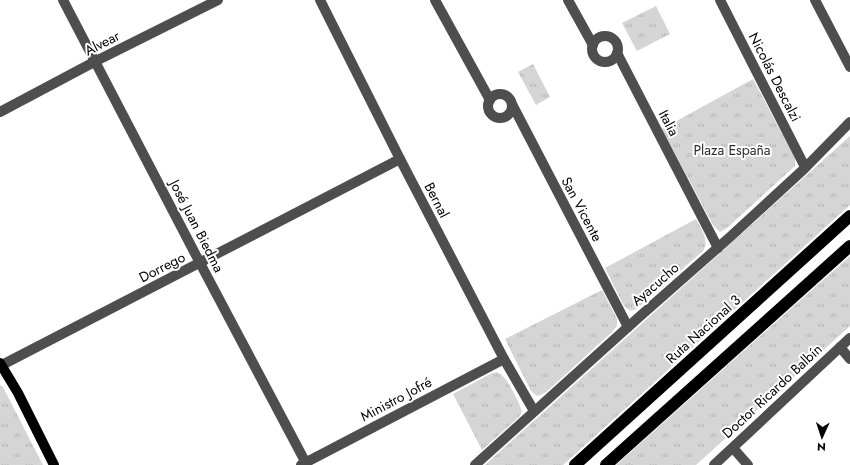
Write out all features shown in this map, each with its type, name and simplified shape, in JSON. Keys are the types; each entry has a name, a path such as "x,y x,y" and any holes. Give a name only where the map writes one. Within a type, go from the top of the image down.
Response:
{"highway":[{"name":"Ruta Nacional 3","path":"575,465 850,216"},
{"path":"606,465 850,246"}],"main road":[{"path":"1,365 18,393 54,465"}],"street":[{"name":"José Juan Biedma","path":"63,0 304,464"},
{"name":"Alvear","path":"0,112 96,61 218,0"},
{"name":"Bernal","path":"320,0 400,159 504,359 534,411"},
{"path":"435,0 490,100"},
{"path":"568,0 593,45 593,54 603,62 611,60 617,53"},
{"name":"Nicolás Descalzi","path":"720,0 805,167"},
{"path":"815,0 850,67"},
{"name":"Italia","path":"593,45 596,39 600,37 608,37 617,45 617,53 718,248"},
{"path":"504,94 510,99 512,104 510,113 499,118 495,117 488,108 490,100 496,95 504,94"},
{"name":"San Vicente","path":"512,104 628,327"},
{"name":"Ayacucho","path":"475,465 718,248 805,167 850,122"},
{"name":"Dorrego","path":"1,365 400,159"},
{"name":"Doctor Ricardo Balbín","path":"714,465 850,338"},
{"path":"840,347 850,359"},
{"name":"Ministro Jofré","path":"304,464 504,359"},
{"path":"733,448 748,465"}],"green space":[{"path":"656,6 670,34 637,51 622,23"},
{"path":"533,64 550,97 536,105 518,72"},
{"name":"Plaza España","path":"753,79 795,158 795,166 727,228 720,232 713,225 662,129"},
{"path":"850,136 850,205 563,465 485,465"},
{"path":"696,219 706,243 703,251 638,308 634,310 627,309 624,306 605,268"},
{"path":"850,256 850,326 696,465 616,465"},
{"path":"602,290 617,319 617,326 545,393 537,396 531,391 505,339"},
{"path":"492,373 498,373 505,379 522,411 519,417 482,450 453,394"},
{"path":"0,385 3,387 43,465 0,465"}]}
